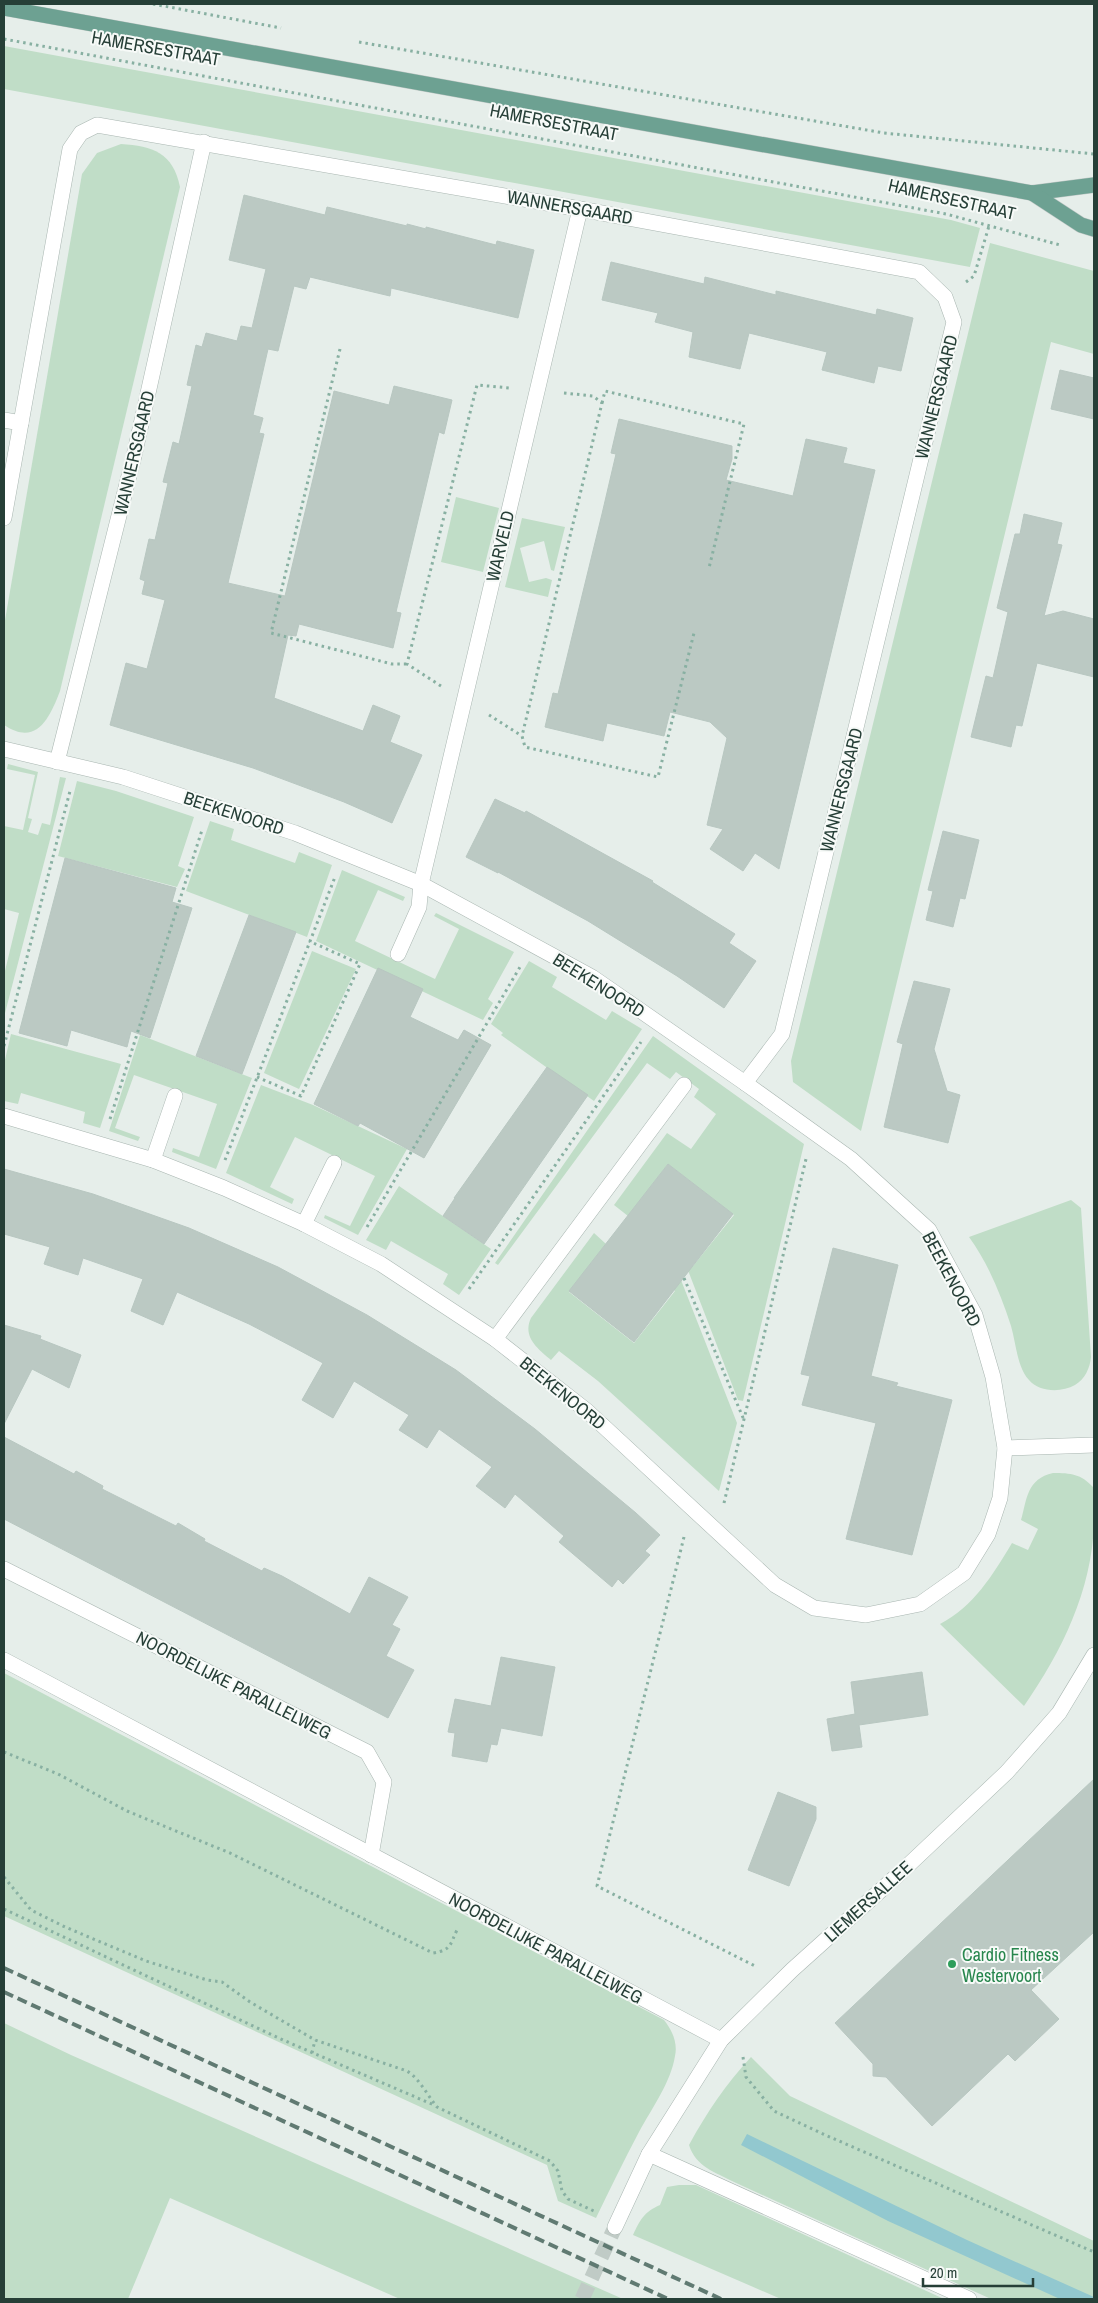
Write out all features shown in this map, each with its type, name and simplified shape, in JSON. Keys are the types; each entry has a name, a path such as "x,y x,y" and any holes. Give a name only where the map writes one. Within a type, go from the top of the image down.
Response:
{"main road":[{"name":"HAMERSESTRAAT","path":"4,8 1032,193 1094,185"},
{"name":"HAMERSESTRAAT","path":"1032,193 1081,225 1094,229"}],"street":[{"name":"WANNERSGAARD","path":"4,518 70,149 81,132 97,125 204,142 580,209 919,272 945,297 954,322 782,1034 746,1083"},
{"name":"WANNERSGAARD","path":"57,762 134,456 204,142"},
{"name":"WARVELD","path":"398,954 419,907 421,884 580,209"},
{"path":"4,420 21,423"},
{"name":"BEEKENOORD","path":"4,749 122,777 209,805 295,833 421,884 592,977 746,1083 851,1159 929,1230 975,1315 993,1377 1005,1448 1000,1498 988,1534 964,1573 920,1604 866,1615 814,1608 775,1585 587,1410 495,1339 381,1264 304,1224 154,1160 4,1116"},
{"path":"495,1339 684,1085"},
{"path":"154,1160 175,1096"},
{"path":"304,1224 334,1163"},
{"path":"1005,1448 1094,1445"},
{"name":"NOORDELIJKE PARALLELWEG","path":"4,1569 367,1752 384,1782 371,1855"},
{"name":"LIEMERSALLEE","path":"616,2225 649,2154 722,2040 782,1980 1007,1772 1059,1713 1094,1655"},
{"name":"NOORDELIJKE PARALLELWEG","path":"4,1660 722,2040"},
{"path":"649,2154 969,2299"}],"path":[{"path":"153,4 288,29"},
{"name":"HAMERSESTRAAT","path":"4,39 936,212 1066,247"},
{"path":"356,42 884,132 1094,154"},
{"path":"945,297 974,276 990,226"},
{"path":"340,349 271,633 392,664 407,664"},
{"path":"602,403 605,391 744,424 709,568"},
{"path":"522,736 525,747 658,778 694,633"},
{"path":"4,1046 76,766"},
{"path":"102,1145 209,805"},
{"path":"215,1185 344,853"},
{"path":"257,1078 301,1096 360,964 309,941"},
{"path":"354,1250 533,945"},
{"path":"453,1311 656,1021"},
{"path":"718,1532 812,1131"},
{"path":"684,1278 744,1420"},
{"path":"692,1508 597,1886 782,1980"},
{"path":"4,1752 58,1774 127,1811 230,1853 433,1953 444,1951 454,1941 455,1931 465,1921 480,1912"},
{"path":"4,1877 31,1910 65,1927 146,1961 207,1980 222,1982 250,2002 314,2040 407,2071 417,2077 424,2092 437,2106"},
{"path":"4,1909 312,2053 437,2106 550,2161 558,2171 562,2191 568,2199 616,2225"},
{"path":"312,2053 314,2040"},
{"path":"743,2054 746,2077 774,2111 1094,2252"}],"green space":[{"path":"4,46 951,220 980,228 970,267 4,89"},
{"path":"121,144 143,147 167,159 177,175 180,187 60,691 47,719 34,731 25,733 15,731 4,725 4,626 82,174 97,153"},
{"path":"990,243 1094,271 1094,354 1051,342 861,1131 793,1082 791,1061"},
{"path":"456,497 499,508 483,572 441,562"},
{"path":"522,518 565,527 554,571 551,570 544,541 520,548 529,582 546,578 552,580 548,597 505,587"},
{"path":"8,764 38,772 28,818 32,819 28,832 38,835 42,823 50,825 60,777 66,778 4,1017 4,975 19,913 4,909 4,826 23,830 35,775 7,769"},
{"path":"77,781 116,791 194,817 178,866 185,869 177,887 58,856"},
{"path":"210,821 234,829 231,840 295,863 299,852 332,865 307,937 186,891"},
{"path":"342,870 405,897 403,901 378,890 355,941 435,979 459,929 434,916 436,913 514,952 488,999 493,1003 483,1020 316,941"},
{"path":"312,951 356,969 299,1089 264,1073"},
{"path":"529,961 557,977 552,987 606,1020 612,1011 642,1029 594,1101 501,1035 503,1033 491,1024"},
{"path":"11,1034 121,1064 100,1128 83,1123 85,1112 21,1093 18,1104 4,1101 4,1064"},
{"path":"140,1035 252,1078 216,1169 172,1152 173,1148 199,1157 217,1104 134,1075 115,1128 140,1137 138,1141 109,1131"},
{"path":"653,1036 804,1144 743,1401 738,1400 684,1260 693,1266 734,1215 668,1164 628,1216 614,1205 667,1133 691,1149 716,1114 694,1097 699,1089 676,1072 670,1079 647,1063 498,1265 495,1263"},
{"path":"261,1085 313,1105 407,1149 358,1235 324,1218 325,1215 350,1226 375,1176 295,1137 270,1187 294,1199 292,1204 226,1173"},
{"path":"399,1186 491,1249 459,1295 443,1284 448,1274 391,1241 386,1250 366,1240"},
{"path":"1071,1200 1081,1208 1091,1357 1086,1373 1079,1383 1069,1388 1050,1390 1033,1384 1025,1375 1019,1362 1011,1326 998,1291 988,1268 969,1237"},
{"path":"594,1233 606,1244 569,1292 634,1343 675,1291 666,1283 681,1280 737,1423 719,1491 598,1381 559,1351 551,1360 537,1347 530,1337 528,1331 531,1318"},
{"path":"1053,1473 1075,1475 1084,1479 1093,1487 1095,1502 1093,1543 1089,1568 1074,1616 1051,1663 1024,1706 940,1624 963,1608 981,1589 1012,1543 1028,1550 1038,1529 1021,1520 1027,1497 1038,1480"},
{"path":"4,1673 664,2020 672,2032 676,2046 670,2075 596,2218 558,2201 547,2165 4,1916"},
{"path":"4,2023 71,2055 623,2299 400,2299 170,2198 128,2299 4,2299"},
{"path":"751,2057 790,2096 1094,2241 1094,2299 991,2299 734,2182 701,2164 696,2159 689,2145 717,2099"},
{"path":"696,2185 944,2299 781,2299 633,2235 643,2217 660,2205 667,2187"}],"water":[{"path":"747,2134 967,2240 1094,2297 1094,2299 1060,2299 888,2221 741,2145"}],"building":[{"path":"244,195 325,215 327,207 407,226 407,224 426,229 426,227 496,245 497,241 534,250 518,318 391,288 390,296 310,277 306,289 294,286 278,351 268,349 253,415 263,418 259,433 264,434 228,583 285,596 334,391 389,405 394,386 452,400 444,434 439,432 396,612 401,613 393,648 299,624 296,636 288,635 274,698 363,731 373,705 400,716 390,742 422,755 392,823 344,802 253,768 110,725 126,663 147,669 165,600 142,594 145,581 140,579 149,539 155,540 168,483 163,482 173,442 179,444 192,386 187,385 196,345 202,347 206,333 237,341 241,326 252,328 266,269 229,260"},
{"path":"611,262 704,284 705,277 776,295 776,291 876,315 877,309 913,318 901,371 878,366 874,383 822,370 827,352 749,333 740,369 689,357 693,332 655,322 658,313 602,300"},
{"path":"1060,370 1094,378 1094,419 1051,409"},
{"path":"619,419 732,446 732,459 726,480 793,496 806,439 847,448 843,463 875,470 779,869 755,853 743,871 710,849 723,829 707,825 727,738 710,722 670,712 664,736 607,723 603,741 545,727 553,693 558,694 602,514 616,454 611,453"},
{"path":"1024,514 1062,523 1057,544 1062,545 1044,616 1063,611 1094,619 1094,677 1037,663 1022,726 1016,725 1011,747 971,737 986,676 993,678 1008,612 997,608 1015,534 1020,534"},
{"path":"495,799 525,813 526,811 653,881 735,934 729,943 756,961 724,1008 677,976 588,921 498,872 466,857"},
{"path":"943,831 979,840 965,899 960,898 953,927 926,920 933,891 928,890"},
{"path":"65,858 176,888 172,902 192,908 150,1038 131,1031 127,1047 71,1030 67,1046 19,1033"},
{"path":"249,915 296,932 242,1074 196,1056"},
{"path":"378,968 423,989 410,1017 458,1040 464,1030 491,1045 424,1158 360,1123 358,1126 314,1104"},
{"path":"914,981 950,989 934,1049 947,1091 960,1095 948,1143 884,1127 903,1044 897,1042"},
{"path":"547,1067 588,1095 484,1244 443,1216"},
{"path":"668,1164 733,1214 634,1342 569,1291"},
{"path":"4,1169 93,1194 189,1228 278,1267 367,1315 456,1370 535,1429 636,1513 660,1535 645,1551 650,1555 623,1584 618,1579 612,1587 559,1542 564,1536 515,1494 505,1508 476,1486 492,1467 439,1429 427,1448 399,1430 409,1415 354,1381 333,1418 302,1400 323,1363 249,1324 177,1292 163,1325 131,1311 143,1279 83,1258 78,1275 44,1264 50,1247 4,1234"},
{"path":"833,1248 898,1265 871,1376 898,1383 896,1386 952,1400 912,1555 846,1539 876,1423 802,1405 810,1376 801,1374"},
{"path":"4,1325 41,1336 40,1339 81,1355 69,1388 32,1369 4,1424"},
{"path":"4,1437 74,1474 76,1471 103,1486 102,1489 176,1526 178,1523 205,1539 204,1541 262,1571 264,1568 282,1576 350,1614 369,1577 408,1597 392,1625 400,1629 386,1656 414,1670 388,1718 4,1519"},
{"path":"501,1657 555,1667 542,1736 501,1728 497,1745 491,1744 487,1762 452,1756 455,1733 448,1732 455,1699 491,1706"},
{"path":"922,1672 928,1715 859,1725 862,1747 832,1751 827,1719 855,1714 851,1682"},
{"name":"Cardio Fitness Westervoort","path":"1094,1779 1094,1932 1031,1990 1059,2019 1015,2061 1008,2054 932,2126 886,2077 873,2076 873,2064 835,2023"},
{"path":"778,1792 816,1807 816,1819 789,1886 748,1870"}],"tunnel":[{"path":"582,2299 615,2227"}],"railway":[{"path":"4,1968 721,2299"},
{"path":"4,1992 668,2299"}],"place":[{"name":"Cardio Fitness Westervoort","path":"952,1964"}]}
